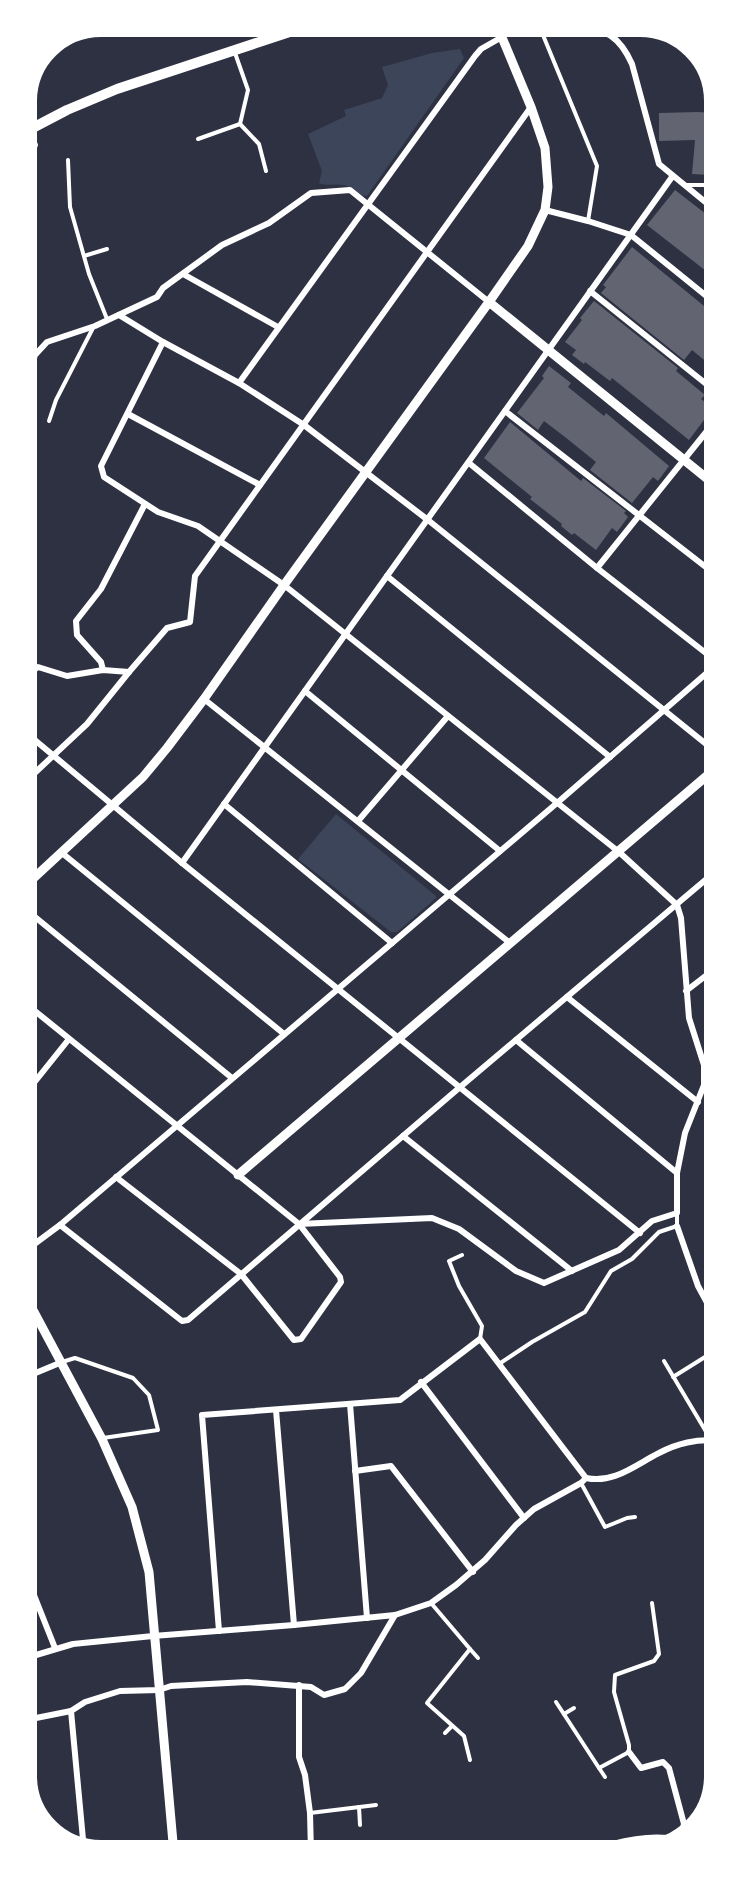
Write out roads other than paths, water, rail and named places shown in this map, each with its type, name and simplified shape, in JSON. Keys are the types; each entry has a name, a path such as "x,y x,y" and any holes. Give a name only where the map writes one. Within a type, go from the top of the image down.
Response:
{"main road":[{"path":"33,127 117,89 286,33"}],"street":[{"path":"33,879 143,777 204,699 528,246 545,210 548,187 545,148 531,107 500,33"},
{"path":"607,33 617,39 632,64 659,164 708,204"},
{"path":"239,383 475,56 481,49 502,38"},
{"path":"33,775 87,724 167,628 190,622 195,576 531,107"},
{"path":"182,863 672,177"},
{"path":"33,361 35,355 47,342 95,326 157,297 163,288 222,245 269,223 311,193 350,190 708,478"},
{"path":"545,210 631,235 708,297"},
{"path":"183,274 278,327"},
{"path":"590,291 708,385"},
{"path":"119,315 239,383 304,425 428,520 708,746"},
{"path":"163,342 101,466 104,477 158,512 198,526 284,585 619,852 677,905 681,918 689,1017 704,1065 704,1085 686,1133 677,1173 677,1213 652,1221 620,1250 544,1283 516,1271 459,1229 432,1218 299,1224"},
{"path":"506,411 708,569"},
{"path":"128,414 260,485"},
{"path":"597,567 708,430"},
{"path":"469,463 708,657"},
{"path":"104,670 101,662 77,635 76,621 101,589 145,504"},
{"path":"387,576 610,757"},
{"path":"33,670 38,667 67,676 104,670 129,672"},
{"path":"33,1245 60,1225 557,803 708,670"},
{"path":"305,691 500,851"},
{"path":"204,699 510,943"},
{"path":"357,821 448,716"},
{"path":"33,739 398,1039 640,1233"},
{"path":"238,1175 708,775"},
{"path":"224,804 392,943"},
{"path":"62,853 284,1034"},
{"path":"60,1225 182,1321 188,1320 708,878"},
{"path":"33,915 232,1078"},
{"path":"686,991 708,974"},
{"path":"567,997 699,1102"},
{"path":"33,1010 299,1224 340,1277 341,1282 301,1339 294,1340 241,1274 116,1177"},
{"path":"33,1084 69,1039"},
{"path":"516,1040 677,1173"},
{"path":"403,1136 572,1271"},
{"path":"677,1226 698,1286 708,1304"},
{"path":"33,1309 102,1438 132,1507 148,1572 173,1844"},
{"path":"219,1631 202,1416 400,1400 480,1339 583,1480"},
{"path":"33,1374 62,1362"},
{"path":"421,1382 524,1518"},
{"path":"350,1404 367,1618"},
{"path":"276,1410 294,1625"},
{"path":"33,1656 73,1644 153,1635 395,1615 431,1603 473,1572 534,1509 583,1480 598,1480 625,1473 660,1452 682,1443 708,1441"},
{"path":"355,1471 391,1466 473,1572"},
{"path":"33,1593 55,1648"},
{"path":"33,1719 71,1711 85,1702 120,1691 159,1689 171,1686 247,1682 311,1687 324,1695 345,1689 361,1674 395,1615"},
{"path":"299,1686 299,1757 310,1813 311,1844"},
{"path":"71,1711 83,1842"},
{"path":"630,1752 641,1768 663,1762 669,1768 684,1824 683,1829"},
{"path":"615,1844 641,1839 667,1838"}],"lane":[{"path":"542,33 597,166 588,221"},
{"path":"234,50 248,90 240,124"},
{"path":"198,139 240,124"},
{"path":"240,124 259,144 266,171"},
{"path":"68,160 70,207 84,256 107,319"},
{"path":"682,184 708,185"},
{"path":"84,256 107,249"},
{"path":"49,421 56,400 95,326"},
{"path":"499,1365 532,1342 585,1312 611,1271 632,1259 659,1232 677,1226 677,1213"},
{"path":"462,1255 449,1261 459,1286 482,1326 480,1339"},
{"path":"673,1377 705,1357"},
{"path":"62,1362 75,1358 133,1378 149,1395 158,1430 102,1438"},
{"path":"664,1361 708,1432"},
{"path":"583,1480 605,1527 635,1517"},
{"path":"431,1603 478,1658"},
{"path":"599,1768 630,1752 614,1692 615,1676 654,1661 659,1654 652,1603"},
{"path":"470,1649 427,1702 464,1736 470,1760"},
{"path":"556,1702 605,1777"},
{"path":"564,1714 574,1708"},
{"path":"445,1733 452,1726"},
{"path":"310,1813 376,1805"},
{"path":"359,1807 360,1825"}]}
